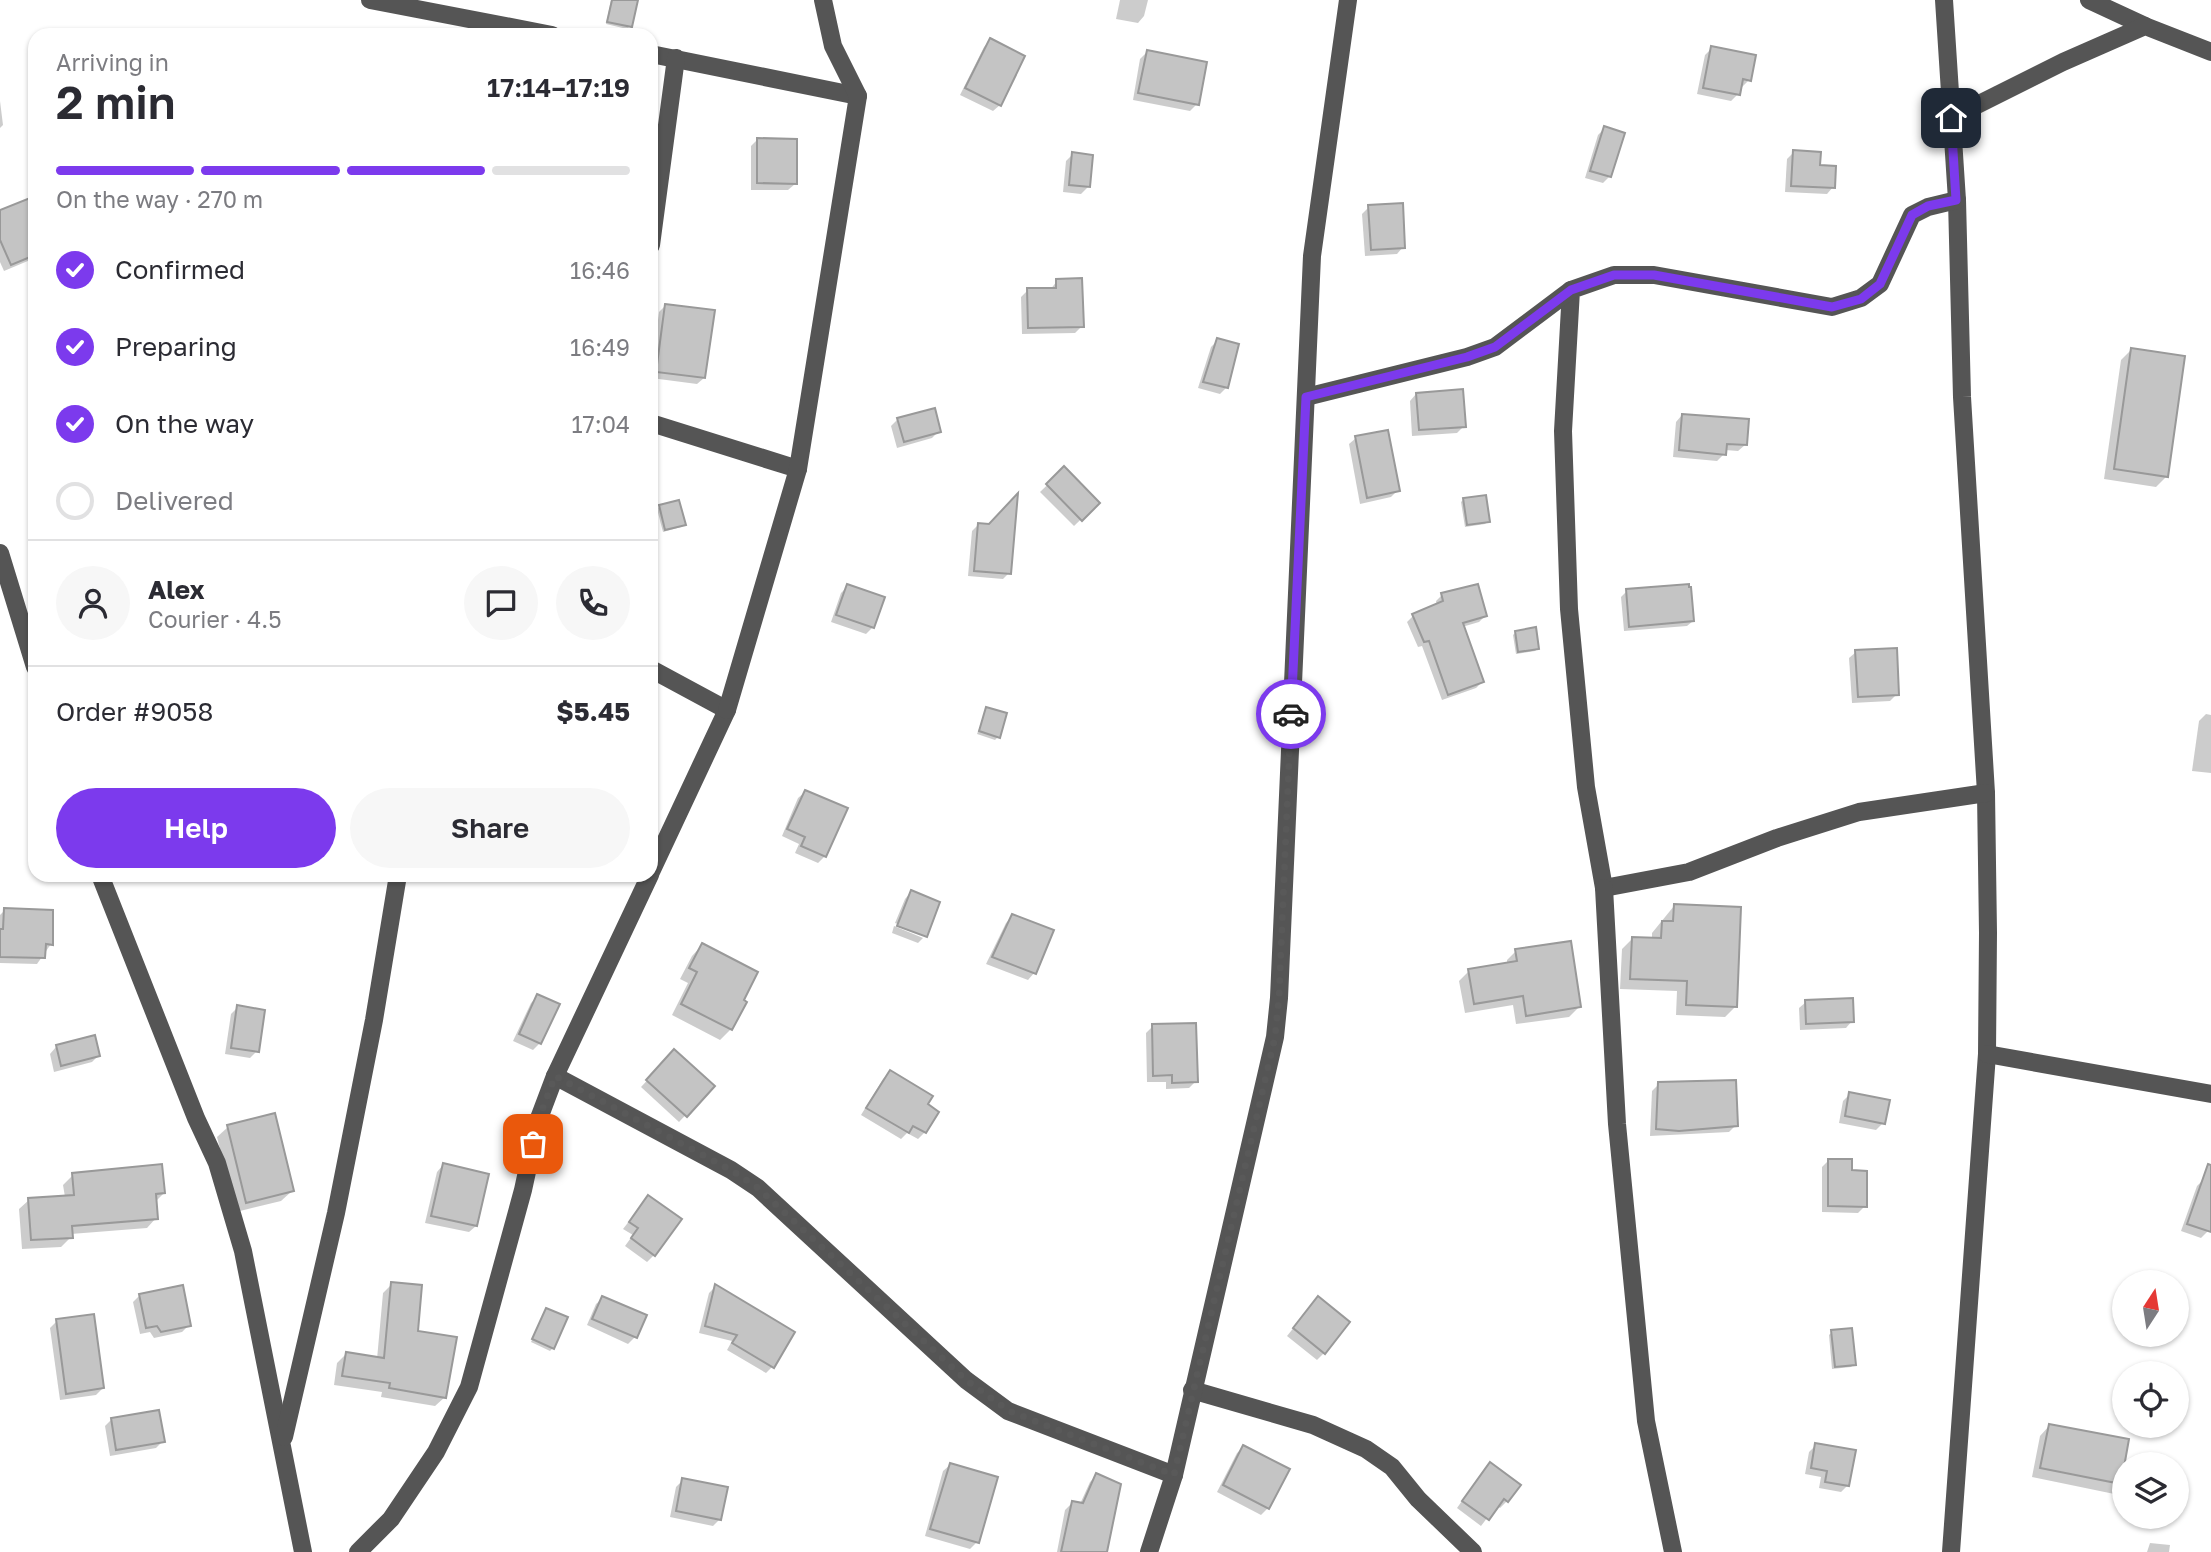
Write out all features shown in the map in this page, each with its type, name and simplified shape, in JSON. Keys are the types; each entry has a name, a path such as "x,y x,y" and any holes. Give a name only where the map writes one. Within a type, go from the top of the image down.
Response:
{"street":[{"path":"370,0 516,28"},
{"path":"658,856 727,710 798,469 858,96 832,46 823,0"},
{"path":"1149,1552 1174,1475 1275,1037 1279,998 1312,257 1348,0"},
{"path":"1944,0 1956,200 1962,397 1986,793 1988,933 1986,1054 1951,1552"},
{"path":"2090,0 2145,26 2211,52"},
{"path":"1951,118 2063,62 2145,26"},
{"path":"658,55 858,96"},
{"path":"658,193 676,58"},
{"path":"1306,397 1467,357 1495,347 1571,290 1614,275 1654,275 1832,307 1861,299 1880,284 1912,215 1928,206 1956,200"},
{"path":"1571,290 1563,431 1569,609 1586,786 1604,888 1617,1124 1646,1421 1673,1552"},
{"path":"658,425 798,469"},
{"path":"0,553 28,644"},
{"path":"658,673 727,710"},
{"path":"1604,888 1689,872 1777,838 1859,812 1986,793"},
{"path":"103,882 196,1118 217,1163 243,1251 303,1552"},
{"path":"283,1444 336,1213 374,1020 397,882"},
{"path":"358,1552 391,1518 428,1463 470,1387 523,1190 538,1121 555,1076 646,882"},
{"path":"1986,1054 2211,1094"},
{"path":"555,1076 731,1170 758,1188 966,1380 1009,1411 1174,1475"},
{"path":"1192,1390 1313,1425 1366,1449 1392,1467 1419,1499 1473,1552"}],"building":[{"path":"612,0 638,0 632,27 607,22"},
{"path":"990,38 1025,56 1001,106 965,88"},
{"path":"1711,46 1756,55 1751,81 1743,79 1740,95 1703,88"},
{"path":"1147,50 1207,62 1199,105 1138,93"},
{"path":"1604,126 1625,133 1611,177 1590,171"},
{"path":"757,138 797,139 797,184 757,183"},
{"path":"1793,150 1821,152 1820,165 1836,166 1835,188 1791,186"},
{"path":"1072,152 1093,155 1090,187 1069,185"},
{"path":"28,199 28,258 11,265 0,240 0,210"},
{"path":"1403,203 1405,248 1371,250 1368,205"},
{"path":"1082,278 1084,327 1028,328 1027,288 1056,288 1056,279"},
{"path":"665,304 715,310 705,378 658,372"},
{"path":"1217,338 1239,344 1228,388 1203,382"},
{"path":"2131,348 2185,356 2168,477 2114,469"},
{"path":"1463,389 1466,427 1419,430 1416,393"},
{"path":"935,408 941,432 904,442 897,418"},
{"path":"1682,414 1749,419 1747,445 1727,444 1726,455 1679,450"},
{"path":"1388,430 1400,491 1367,498 1355,436"},
{"path":"1064,466 1100,503 1082,521 1046,484"},
{"path":"1018,493 1011,574 974,571 978,523 989,524"},
{"path":"1486,495 1490,522 1467,525 1463,498"},
{"path":"679,500 686,525 665,530 659,505"},
{"path":"847,584 885,597 874,628 836,615"},
{"path":"1478,584 1487,616 1463,623 1484,682 1448,695 1429,641 1424,642 1412,614 1443,601 1441,593"},
{"path":"1689,584 1694,621 1629,627 1626,589"},
{"path":"1536,627 1539,649 1518,652 1515,631"},
{"path":"1897,648 1899,695 1858,697 1855,650"},
{"path":"986,707 1007,713 1000,738 979,731"},
{"path":"805,790 848,808 826,857 801,846 805,837 787,829"},
{"path":"911,890 940,902 927,937 897,926"},
{"path":"1674,904 1741,907 1737,1007 1686,1005 1687,981 1630,979 1632,937 1661,938 1662,921 1673,921"},
{"path":"4,908 53,910 53,945 46,944 45,958 0,957 0,929 3,929"},
{"path":"1012,914 1054,930 1036,974 992,957"},
{"path":"1571,941 1581,1007 1526,1016 1523,996 1474,1004 1468,969 1517,961 1515,949"},
{"path":"702,943 758,972 744,1000 747,1002 732,1030 681,1004 697,972 689,968"},
{"path":"537,994 560,1004 541,1044 519,1034"},
{"path":"1853,998 1854,1022 1806,1024 1805,1000"},
{"path":"237,1005 265,1010 259,1052 231,1048"},
{"path":"1196,1023 1198,1082 1172,1083 1172,1075 1153,1076 1152,1024"},
{"path":"95,1035 100,1056 61,1066 56,1045"},
{"path":"674,1049 715,1086 687,1117 646,1080"},
{"path":"890,1070 933,1096 928,1104 939,1112 926,1133 913,1126 909,1133 866,1108"},
{"path":"1736,1080 1738,1126 1679,1131 1656,1129 1658,1082"},
{"path":"1849,1092 1890,1100 1885,1124 1845,1116"},
{"path":"275,1113 294,1191 246,1203 227,1125"},
{"path":"1828,1159 1852,1159 1852,1170 1867,1171 1867,1207 1828,1206"},
{"path":"443,1163 489,1174 477,1226 431,1216"},
{"path":"162,1164 165,1193 156,1194 158,1219 72,1226 73,1238 31,1240 28,1198 74,1195 72,1173"},
{"path":"2208,1164 2211,1165 2211,1232 2187,1224"},
{"path":"648,1195 682,1219 655,1256 631,1238 638,1228 629,1222"},
{"path":"391,1282 422,1285 418,1331 457,1337 446,1398 389,1388 390,1383 342,1376 346,1352 384,1358"},
{"path":"715,1284 795,1332 774,1368 732,1343 737,1335 705,1326"},
{"path":"183,1285 191,1326 161,1332 157,1326 146,1328 139,1294"},
{"path":"602,1296 647,1315 637,1338 592,1319"},
{"path":"1318,1296 1350,1322 1325,1354 1293,1328"},
{"path":"546,1308 568,1317 554,1349 532,1339"},
{"path":"94,1314 104,1388 66,1394 56,1319"},
{"path":"1852,1328 1856,1365 1835,1367 1831,1330"},
{"path":"159,1410 165,1442 116,1450 111,1418"},
{"path":"2049,1424 2112,1436 2112,1438 2129,1439 2127,1452 2112,1452 2112,1482 2040,1468"},
{"path":"1815,1443 1856,1450 1849,1486 1825,1482 1827,1471 1811,1468"},
{"path":"1243,1445 1290,1469 1269,1509 1223,1485"},
{"path":"1490,1462 1521,1485 1508,1502 1504,1499 1489,1520 1462,1501"},
{"path":"950,1463 998,1477 979,1543 930,1529"},
{"path":"1096,1473 1121,1484 1107,1552 1061,1552 1072,1501 1083,1503"},
{"path":"682,1478 728,1487 721,1520 676,1511"}],"way so far":[{"path":"533,1144 538,1121 555,1076 731,1170 758,1188 966,1380 1009,1411 1174,1475 1275,1037 1291,714"}],"route":[{"path":"1291,714 1306,397 1467,357 1495,347 1571,290 1614,275 1654,275 1832,307 1861,299 1880,284 1912,215 1928,206 1956,200 1951,118"}]}
